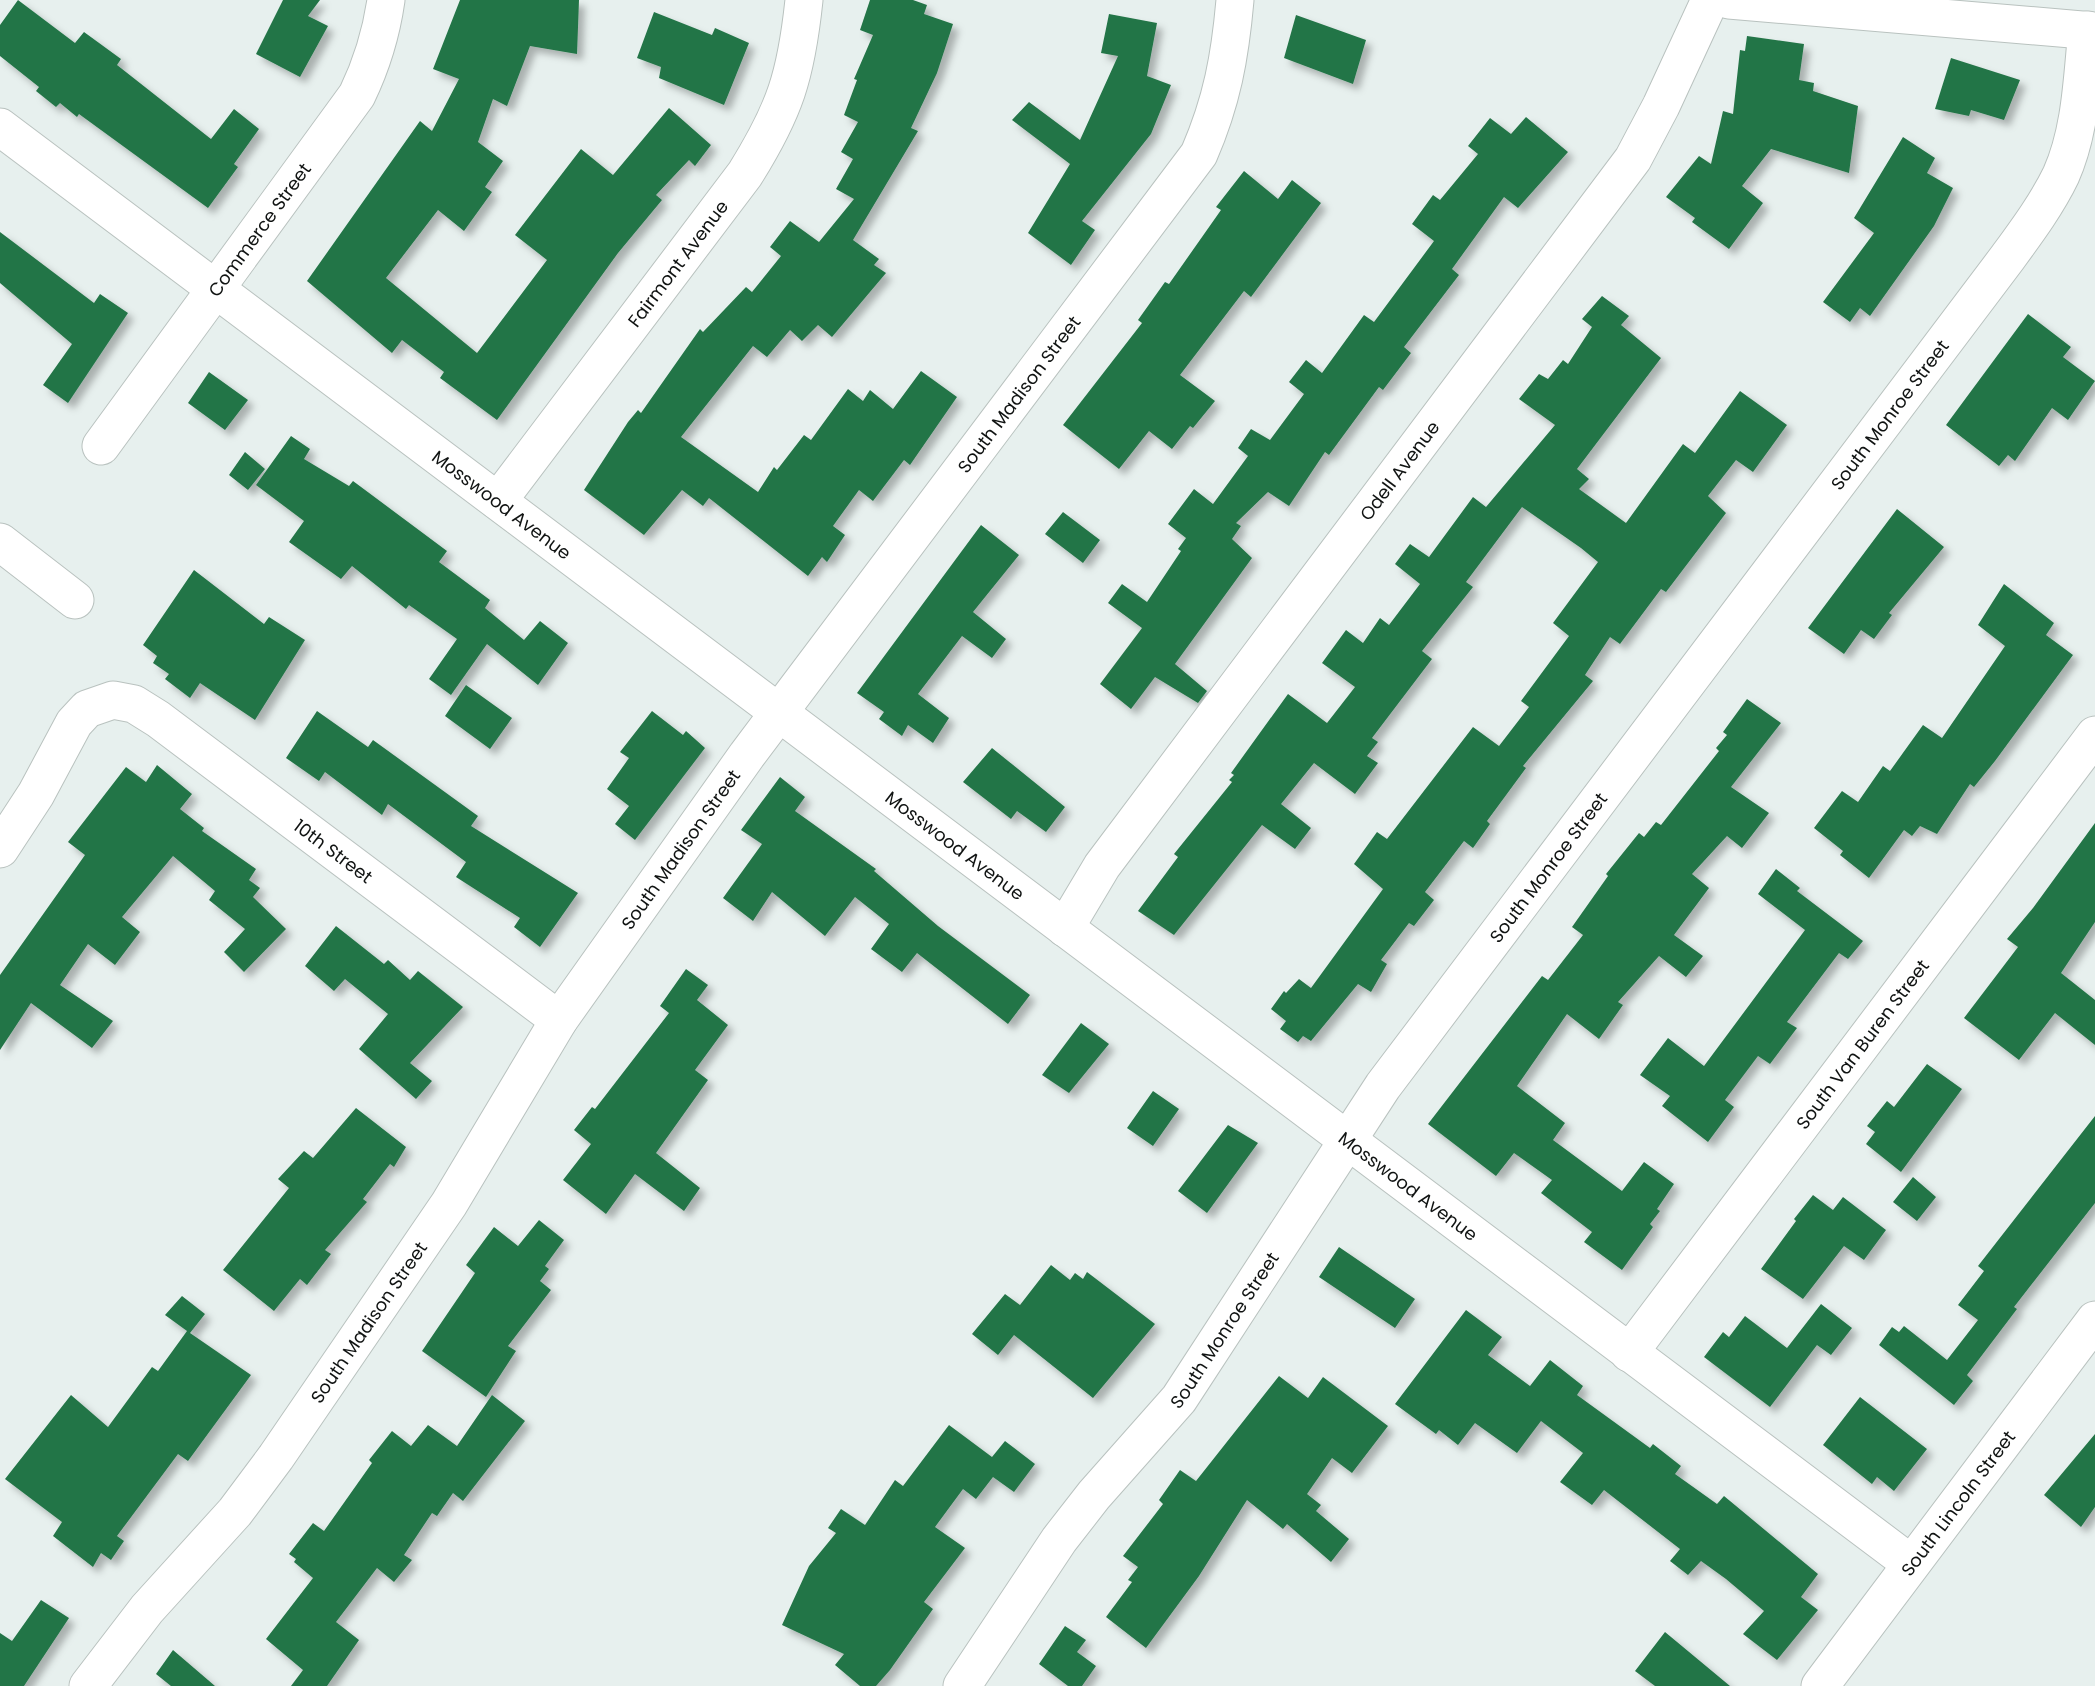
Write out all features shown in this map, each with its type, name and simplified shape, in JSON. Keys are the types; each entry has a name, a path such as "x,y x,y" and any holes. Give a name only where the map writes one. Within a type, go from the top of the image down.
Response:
{"street":[{"name":"Commerce Street","path":"101,446 357,95 381,36 386,0"},
{"name":"Fairmont Avenue","path":"498,501 745,174 773,130 784,106 799,50 804,0"},
{"name":"South Madison Street","path":"88,1686 131,1628 235,1512 276,1457 449,1204 559,1020 779,714 1199,154 1217,111 1225,82 1235,0"},
{"name":"Odell Avenue","path":"1065,928 1102,866 1633,159 1661,106 1710,0"},
{"path":"1729,0 2091,31"},
{"name":"South Monroe Street","path":"962,1686 1059,1540 1094,1495 1179,1399 1391,1075 2008,257 2047,201 2062,173 2078,120 2091,31"},
{"name":"Mosswood Avenue","path":"0,127 1910,1563"},
{"path":"0,542 75,600"},
{"name":"10th Street","path":"0,849 36,793 74,723 87,709 99,703 113,700 134,704 158,719 559,1020"},
{"name":"South Van Buren Street","path":"1629,1353 2095,735"},
{"name":"South Lincoln Street","path":"1820,1686 2095,1320"}],"building":[{"path":"18,0 75,43 84,32 121,59 117,65 211,139 234,109 259,129 234,164 238,167 208,208 79,114 77,117 60,103 56,107 36,91 39,87 0,56 0,25"},
{"path":"283,0 320,0 308,16 328,26 300,77 256,54"},
{"path":"460,0 579,0 577,54 530,46 507,106 493,99 478,142 503,161 485,187 492,192 464,231 438,210 386,278 477,353 547,260 515,235 581,149 613,175 669,108 711,145 695,166 689,160 656,195 662,200 618,253 497,420 440,378 444,372 402,340 392,353 307,281 420,121 432,131 459,79 433,69"},
{"path":"870,0 913,0 927,5 924,14 953,24 937,73 911,128 918,131 853,240 879,259 874,265 886,273 832,337 818,325 802,341 790,330 767,357 753,346 681,437 758,492 774,467 777,470 804,435 811,440 848,389 863,401 870,390 893,409 921,371 957,397 910,465 904,460 873,501 859,490 833,526 845,535 827,562 822,557 808,576 709,498 703,506 682,490 644,535 584,490 628,422 638,410 641,413 700,329 703,332 746,287 752,292 781,256 770,247 790,221 819,242 854,199 836,189 853,159 841,152 858,122 844,115 857,80 854,79 873,35 860,30"},
{"path":"654,12 712,35 715,28 749,43 724,105 659,78 661,67 637,58"},
{"path":"1109,14 1157,23 1147,76 1171,85 1151,134 1082,221 1095,230 1071,265 1028,233 1070,164 1012,120 1029,102 1080,140 1118,56 1101,53"},
{"path":"1296,15 1366,40 1353,84 1284,58"},
{"path":"1747,36 1804,44 1799,80 1814,83 1813,91 1858,106 1849,173 1771,149 1742,186 1763,203 1729,249 1692,222 1695,218 1666,197 1699,156 1711,164 1723,111 1733,114 1740,50 1745,51"},
{"path":"1951,58 2020,80 2004,120 1971,110 1969,116 1935,109"},
{"path":"1526,117 1568,152 1518,208 1504,197 1452,269 1459,275 1404,347 1411,353 1383,390 1379,387 1329,455 1325,452 1289,506 1268,492 1236,523 1241,526 1232,539 1252,558 1175,664 1207,691 1198,703 1155,677 1131,709 1100,684 1142,628 1108,603 1122,584 1147,602 1181,551 1178,549 1186,538 1168,524 1194,489 1213,504 1248,456 1238,448 1251,429 1270,440 1304,394 1289,382 1306,360 1322,373 1364,315 1374,322 1434,241 1412,224 1433,195 1440,200 1478,154 1468,146 1490,118 1511,134"},
{"path":"1903,137 1935,158 1927,173 1953,188 1934,226 1870,316 1860,308 1850,322 1823,302 1874,233 1854,218"},
{"path":"1244,171 1278,199 1292,180 1321,203 1251,297 1244,291 1180,375 1215,401 1172,449 1149,431 1119,469 1063,425 1142,323 1138,320 1165,282 1169,284 1221,210 1216,207"},
{"path":"0,232 94,303 100,294 128,313 68,403 43,385 72,344 0,283"},
{"path":"1602,296 1629,316 1621,325 1661,358 1577,469 1589,479 1579,489 1626,523 1683,444 1695,453 1740,391 1787,425 1753,472 1736,460 1708,496 1726,513 1666,592 1661,589 1620,644 1610,637 1585,675 1593,681 1523,766 1526,768 1487,821 1490,824 1473,848 1464,841 1425,892 1434,900 1414,926 1409,923 1381,960 1387,964 1371,992 1358,984 1311,1041 1303,1036 1298,1042 1280,1029 1286,1021 1271,1009 1284,991 1286,993 1299,979 1311,988 1383,889 1354,864 1377,832 1387,839 1473,727 1499,746 1529,707 1521,701 1569,636 1553,623 1598,562 1581,548 1522,507 1466,582 1473,587 1422,651 1432,659 1372,738 1378,742 1367,756 1378,763 1355,794 1314,763 1281,804 1311,828 1295,849 1262,825 1174,935 1138,911 1178,857 1174,854 1232,782 1229,780 1234,775 1231,773 1288,694 1327,723 1355,687 1322,663 1346,630 1363,643 1380,618 1389,625 1420,584 1395,564 1410,544 1429,557 1473,497 1486,507 1555,425 1519,399 1539,374 1548,379 1563,360 1568,364 1592,327 1582,319"},
{"path":"2028,314 2071,347 2063,357 2095,381 2068,420 2052,408 2015,461 2008,455 1999,466 1946,425"},
{"path":"209,372 248,400 225,430 188,403"},
{"path":"291,436 310,449 304,459 349,486 353,481 447,551 439,562 490,600 485,608 524,640 540,621 568,643 538,685 487,644 451,695 429,679 457,639 409,605 406,609 352,566 341,579 289,542 304,521 256,485"},
{"path":"245,452 265,469 248,490 229,475"},
{"path":"1897,509 1944,547 1889,613 1892,615 1874,639 1861,630 1844,654 1808,628"},
{"path":"1063,512 1100,540 1083,563 1045,534"},
{"path":"981,525 1019,555 973,612 1006,639 992,658 962,636 918,694 949,718 933,743 908,725 902,736 879,719 884,712 857,693"},
{"path":"194,570 264,624 269,617 305,640 255,720 200,683 190,698 165,679 169,674 153,663 157,656 143,645"},
{"path":"2004,584 2054,623 2046,635 2073,655 1995,761 1974,787 1970,784 1937,834 1920,826 1912,836 1904,830 1869,878 1840,855 1843,851 1814,828 1842,791 1858,802 1883,766 1890,771 1923,725 1942,738 2005,646 1978,625"},
{"path":"466,685 512,718 490,749 445,716"},
{"path":"1747,699 1781,723 1731,787 1769,813 1742,848 1727,836 1692,874 1709,888 1674,935 1703,956 1686,977 1659,956 1618,1002 1623,1005 1599,1039 1567,1014 1517,1086 1565,1123 1553,1140 1622,1191 1644,1162 1674,1184 1657,1209 1660,1211 1650,1224 1653,1227 1622,1270 1584,1242 1592,1232 1541,1193 1552,1180 1514,1153 1496,1176 1428,1124 1542,976 1548,980 1583,935 1572,927 1608,876 1606,874 1639,833 1644,837 1656,822 1661,825 1719,751 1716,748 1727,735 1723,732"},
{"path":"317,711 368,747 373,740 478,816 471,826 578,893 540,947 514,927 520,918 456,877 466,862 388,804 382,815 325,772 319,781 286,758"},
{"path":"652,711 683,735 686,731 705,748 635,840 615,824 629,806 607,789 629,758 620,752"},
{"path":"992,748 1065,807 1046,832 1017,811 1011,819 963,782"},
{"path":"157,765 192,794 180,809 204,828 202,831 256,869 249,880 260,888 253,897 286,929 244,972 224,952 245,929 209,900 215,891 173,856 122,917 140,932 115,965 88,944 60,985 113,1021 92,1048 31,1003 0,1050 0,975 85,855 68,842 126,767 146,782"},
{"path":"780,777 805,797 795,811 876,869 874,871 938,926 1030,995 1008,1024 917,953 902,972 871,949 889,924 855,897 825,936 772,892 753,921 723,898 762,844 741,830"},
{"path":"2095,823 2095,922 2061,973 2095,1000 2095,1045 2055,1013 2019,1060 1964,1018 2018,947 2007,939"},
{"path":"1776,869 1800,888 1797,891 1863,941 1848,959 1839,953 1787,1022 1797,1028 1770,1064 1758,1056 1725,1100 1734,1107 1708,1142 1662,1106 1670,1096 1640,1075 1668,1038 1704,1066 1805,930 1758,894"},
{"path":"336,926 384,964 388,960 410,980 418,971 463,1007 410,1063 432,1081 416,1099 359,1049 388,1014 345,979 334,991 305,966"},
{"path":"686,969 708,985 697,1000 728,1025 695,1070 708,1080 656,1153 700,1188 684,1211 635,1174 606,1214 563,1180 591,1144 574,1130 592,1107 595,1109 669,1013 660,1006"},
{"path":"1081,1023 1109,1044 1069,1093 1042,1075"},
{"path":"1927,1064 1962,1089 1901,1172 1866,1144 1875,1132 1867,1126 1887,1101 1894,1107"},
{"path":"1153,1091 1179,1109 1153,1146 1127,1128"},
{"path":"356,1108 406,1147 394,1167 390,1164 363,1199 367,1202 325,1250 331,1254 307,1285 300,1279 274,1311 223,1270 289,1188 278,1179 304,1151 313,1158"},
{"path":"2095,1116 2095,1203 2014,1307 2017,1309 1967,1375 1973,1381 1954,1405 1879,1345 1892,1327 1899,1332 1904,1326 1947,1360 1978,1320 1958,1305 1984,1271 1978,1266"},
{"path":"1228,1125 1258,1143 1207,1213 1178,1191"},
{"path":"1913,1177 1936,1197 1917,1221 1893,1202"},
{"path":"1813,1195 1833,1210 1843,1197 1886,1230 1864,1260 1844,1246 1803,1299 1761,1269"},
{"path":"539,1220 564,1240 545,1266 549,1269 540,1281 551,1290 508,1346 516,1351 486,1397 422,1351 475,1273 466,1265 494,1227 518,1246"},
{"path":"1339,1247 1415,1299 1395,1328 1319,1277"},
{"path":"1051,1265 1070,1280 1075,1273 1083,1279 1087,1272 1155,1324 1093,1398 1014,1335 998,1355 972,1334 1005,1294 1020,1305"},
{"path":"182,1296 205,1314 190,1333 251,1375 188,1461 178,1454 117,1536 124,1541 111,1560 101,1553 93,1567 53,1536 62,1522 5,1479 71,1395 108,1427 152,1367 158,1371 187,1331 165,1315"},
{"path":"1821,1304 1852,1328 1831,1355 1817,1345 1770,1407 1704,1357 1723,1332 1729,1337 1745,1316 1787,1348"},
{"path":"1466,1310 1502,1337 1488,1355 1530,1386 1550,1360 1583,1386 1577,1395 1650,1448 1653,1444 1681,1466 1675,1474 1717,1504 1724,1496 1818,1574 1801,1597 1818,1610 1777,1660 1743,1634 1764,1611 1726,1579 1701,1561 1688,1575 1670,1561 1680,1549 1604,1490 1592,1505 1560,1482 1583,1453 1541,1421 1517,1453 1475,1423 1458,1445 1439,1430 1436,1434 1395,1404"},
{"path":"1279,1376 1308,1398 1323,1377 1388,1426 1352,1473 1332,1458 1307,1494 1321,1505 1316,1511 1349,1539 1331,1562 1287,1524 1283,1529 1247,1500 1199,1576 1146,1648 1106,1617 1132,1582 1128,1580 1138,1567 1123,1556 1163,1504 1159,1500 1180,1470 1196,1481"},
{"path":"492,1395 525,1421 463,1501 453,1493 437,1516 432,1513 404,1555 412,1560 394,1582 377,1568 336,1622 359,1640 327,1686 291,1686 303,1670 266,1639 313,1578 294,1562 296,1559 289,1554 313,1523 324,1531 372,1463 369,1460 392,1431 411,1446 428,1425 457,1446"},
{"path":"1860,1397 1927,1449 1894,1491 1877,1477 1872,1484 1823,1445"},
{"path":"949,1425 992,1457 1005,1441 1035,1464 1014,1492 993,1477 976,1499 963,1489 935,1527 965,1548 924,1602 933,1609 890,1670 876,1686 860,1686 835,1665 844,1654 782,1625 809,1566 836,1533 828,1528 841,1509 865,1525 895,1480 903,1486"},
{"path":"2095,1434 2095,1507 2081,1527 2044,1495"},
{"path":"41,1600 69,1618 24,1686 0,1686 0,1633 12,1641"},
{"path":"1065,1626 1086,1640 1077,1652 1096,1666 1082,1686 1068,1686 1039,1664"},
{"path":"1665,1632 1730,1686 1655,1686 1635,1671"},
{"path":"173,1650 215,1686 171,1686 156,1674"}]}
